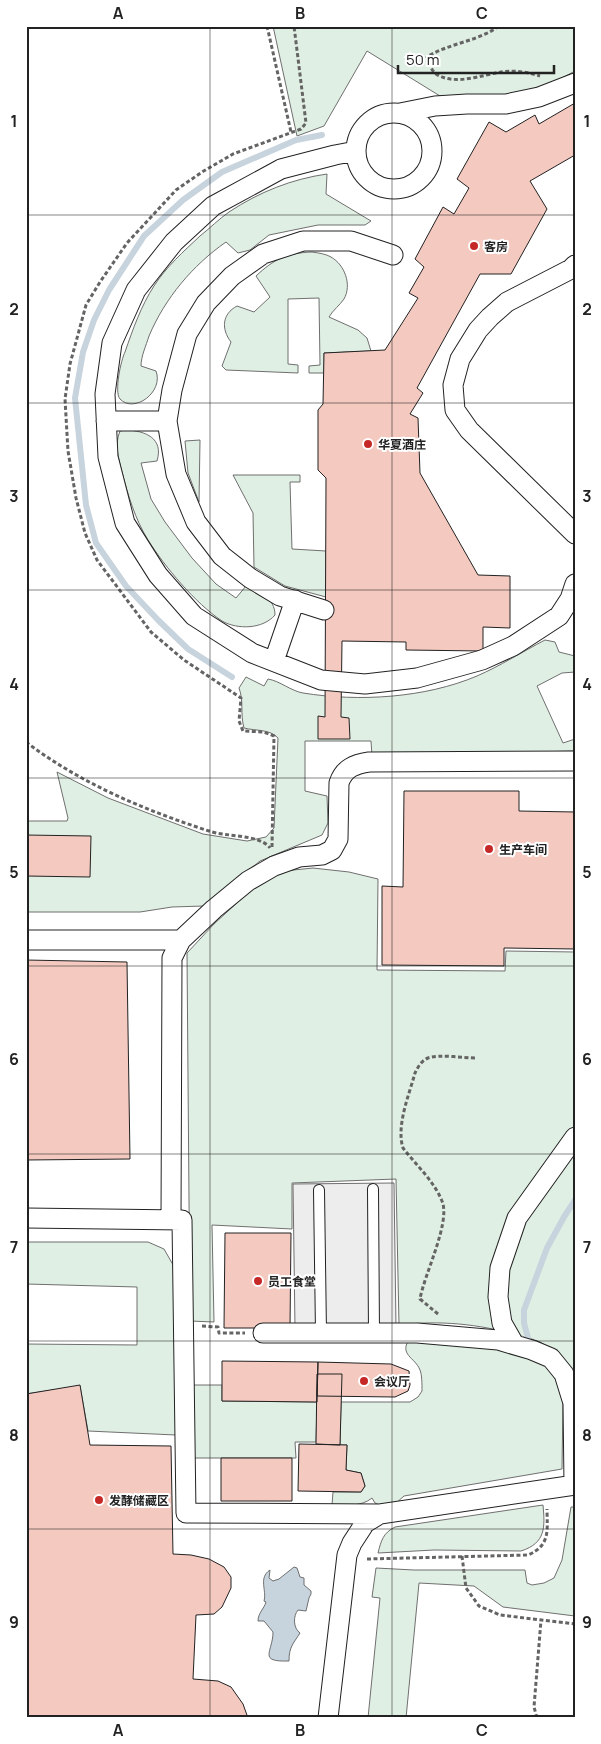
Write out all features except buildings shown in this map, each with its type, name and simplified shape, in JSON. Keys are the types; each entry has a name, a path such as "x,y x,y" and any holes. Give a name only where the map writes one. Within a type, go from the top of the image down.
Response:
{"street":[{"path":"400,114 413,118 423,126 430,137 431,163 417,182 406,187 394,189 383,187 372,181 364,173 358,162 356,151 358,138 365,127 375,118 387,114 400,114 435,106 506,104 539,97 573,83"},
{"path":"356,151 335,154 280,169 213,206 174,242 136,290 112,343 105,394 108,457 125,523 158,575 194,616 252,653 321,680 365,684 417,678 482,660 513,646 559,616 570,599 575,584"},
{"path":"324,610 280,596 243,572 222,556 196,522 176,474 167,421 172,390 187,334 206,303 232,276 263,254 303,241 351,241 394,255"},
{"path":"575,265 571,269 507,302 490,316 478,330 460,359 453,385 454,410 469,430 575,534"},
{"path":"106,421 167,421"},
{"path":"274,661 295,600"},
{"path":"171,1220 172,958 181,940 214,909 248,882 274,866 299,857 322,855 332,850 338,839 339,782 348,768 369,762 575,761"},
{"path":"26,940 181,940"},
{"path":"514,1344 502,1323 498,1297 502,1259 517,1218 575,1137"},
{"path":"26,1218 182,1220 186,1513 380,1514 574,1485 573,1403 564,1374 551,1358 498,1340 417,1333 263,1332"},
{"path":"328,1718 346,1560 352,1543 365,1523 380,1514"}],"lane":[{"path":"373,1189 374,1333"},
{"path":"319,1190 321,1333"}],"path":[{"path":"267,26 291,132"},
{"path":"499,26 474,40 426,57 430,66 436,73 450,79 468,79 503,72 524,71 573,83"},
{"path":"26,742 47,758 123,799 180,822 217,834 254,839 267,844 272,850 274,866"},
{"path":"450,1336 444,1321 420,1299 442,1229 443,1203 432,1184 403,1148 400,1141 400,1130 419,1064 427,1058 436,1057 476,1058"},
{"path":"183,1325 216,1326 220,1332 263,1332"},
{"path":"346,1560 389,1557 528,1555 538,1551 548,1537 546,1489"},
{"path":"462,1556 466,1588 479,1606 500,1615 575,1624"},
{"path":"537,1718 534,1707 541,1620"}],"green space":[{"path":"273,26 575,26 575,71 545,87 498,96 440,96 367,51 324,126 297,136"},
{"path":"327,174 326,194 371,221 365,225 318,225 269,235 250,250 238,253 226,242 202,261 181,283 163,309 149,336 141,366 156,371 156,386 152,393 140,402 133,404 126,403 120,399 118,390 123,356 149,294 170,266 200,236 240,205 289,183"},
{"path":"312,252 331,257 340,265 346,276 347,288 344,299 329,317 358,330 367,338 371,351 324,353 324,373 309,373 309,366 320,365 319,298 288,299 288,364 298,365 298,373 226,370 222,366 231,342 225,327 228,313 237,306 254,312 270,297 256,276 269,265 281,258"},
{"path":"127,430 146,434 155,441 158,447 157,461 141,463 151,499 165,522 192,558 216,584 236,598 246,586 265,596 274,609 275,615 270,620 250,627 235,626 222,621 191,595 163,562 139,524 124,481 118,457 117,441 120,431"},
{"path":"200,440 199,502 188,473 185,441"},
{"path":"233,475 300,475 300,482 290,482 292,549 326,551 326,597 285,586 254,567 253,513"},
{"path":"545,640 555,642 559,652 575,656 575,672 562,673 537,686 563,743 575,739 575,751 372,756 371,741 305,741 305,791 327,796 328,823 322,835 260,861 204,906 172,907 140,912 26,912 26,821 67,821 68,818 57,772 108,798 203,834 247,841 266,837 274,828 278,738 271,733 244,728 239,688 246,677 264,686 268,679 299,692 324,696 392,696 436,689 477,676"},
{"path":"313,868 349,872 378,879 377,970 505,971 506,951 575,952 575,1378 550,1349 540,1342 529,1338 488,1328 459,1324 399,1325 396,1179 292,1183 292,1229 212,1225 214,1322 190,1321 187,953 214,924 252,889 284,871"},
{"path":"26,1242 148,1242 164,1249 176,1270 176,1435 88,1431 80,1386 26,1394 26,1344 137,1345 137,1287 26,1284"},
{"path":"410,1338 481,1343 521,1353 547,1365 557,1382 563,1398 562,1469 404,1496 395,1504 384,1507 375,1503 372,1498 358,1504 332,1505 333,1492 361,1492 365,1486 361,1473 346,1470 347,1445 340,1445 341,1402 410,1402 418,1397 422,1391 422,1377 418,1366 407,1352 406,1348"},
{"path":"192,1385 222,1385 222,1401 317,1402 316,1442 295,1442 296,1458 193,1458"},
{"path":"543,1505 544,1527 542,1533 535,1544 521,1551 434,1550 378,1553 383,1538 395,1527"},
{"path":"571,1507 575,1507 575,1616 503,1607 474,1586 419,1583 406,1718 368,1718 380,1598 372,1597 376,1568 525,1570 527,1583 532,1585 544,1583 554,1578 562,1560"}],"shaded area":[{"path":"394,1183 396,1327 295,1328 293,1184"},
{"path":"294,1567 297,1568 300,1577 304,1578 304,1585 311,1591 311,1594 306,1611 298,1610 295,1615 294,1622 300,1633 293,1643 289,1661 273,1660 269,1654 273,1632 264,1621 258,1621 266,1602 264,1601 264,1577 270,1570 269,1578 273,1581 279,1579"}],"waterway":[{"path":"232,677 188,649 158,620 126,586 96,543 86,505 75,398 83,352 94,320 109,290 144,236 183,200 222,172 296,140 322,135"},
{"path":"528,1338 524,1323 524,1310 547,1248 575,1200"}],"place":[{"name":"客房","path":"474,246"},
{"name":"华夏酒庄","path":"368,444"},
{"name":"生产车间","path":"489,849"},
{"name":"员工食堂","path":"258,1281"},
{"name":"会议厅","path":"364,1381"},
{"name":"发酵储藏区","path":"99,1500"}]}
